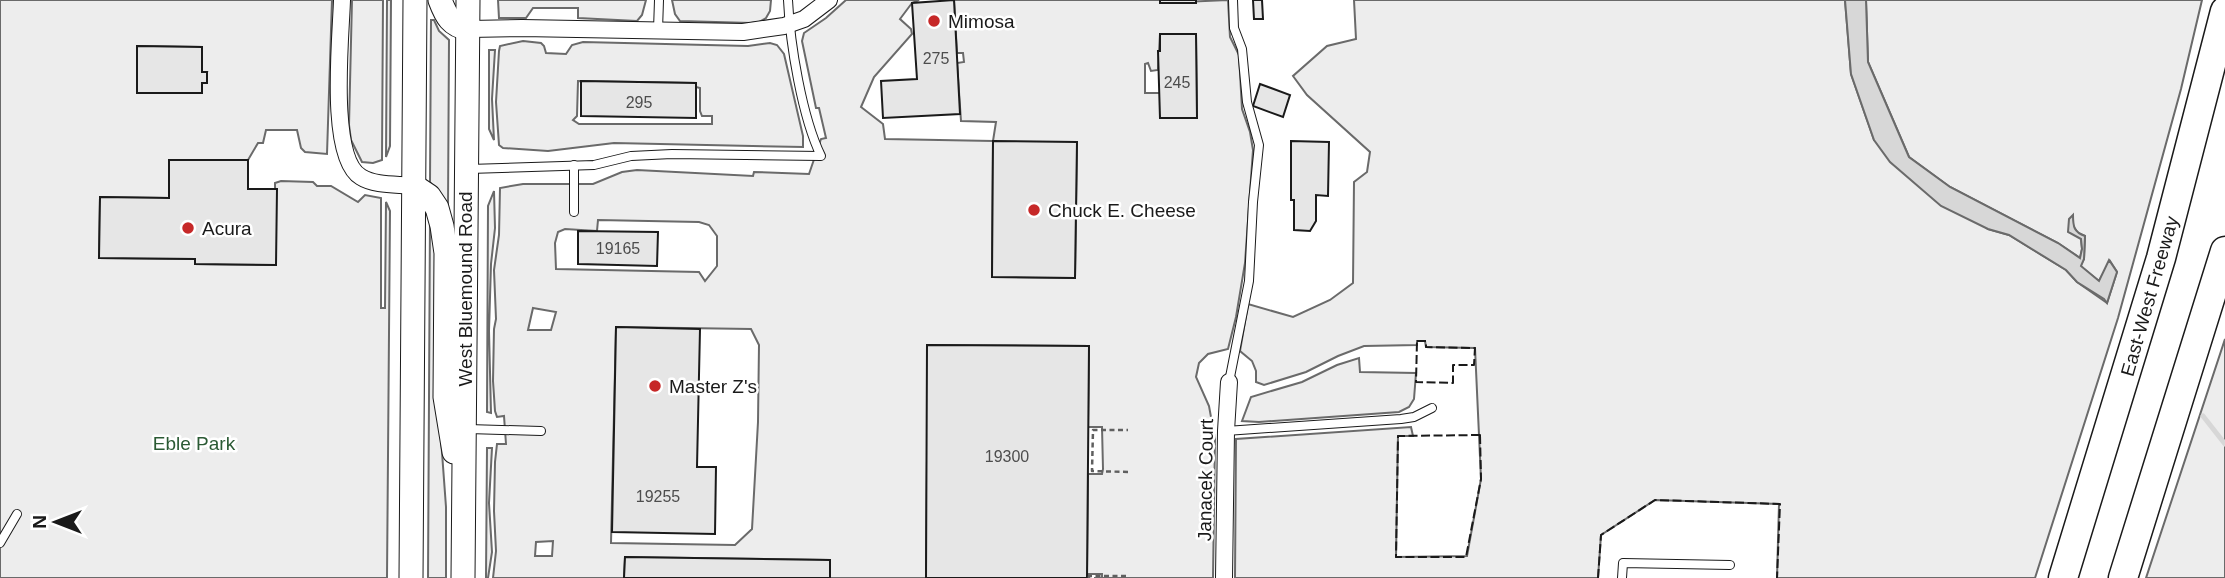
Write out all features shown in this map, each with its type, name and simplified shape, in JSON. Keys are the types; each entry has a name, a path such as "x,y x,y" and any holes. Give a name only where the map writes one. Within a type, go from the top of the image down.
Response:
{"highway":[{"name":"East-West Freeway","path":"2063,578 2161,258 2225,11"},
{"path":"2123,578 2225,251"}],"main road":[{"path":"411,578 415,0"},
{"path":"440,0 452,23 468,29"},
{"name":"West Bluemound Road","path":"463,578 468,0"},
{"path":"414,186 429,196 437,208 442,226 446,253 445,397 463,507"}],"street":[{"path":"342,0 339,122 343,147 350,166 360,177 414,186"},
{"path":"468,29 743,33 804,19 829,0"},
{"name":"Janacek Court","path":"1224,578 1229,382"}],"lane":[{"path":"658,30 659,0"},
{"path":"466,169 594,165 631,156 672,154 821,156 811,136 789,24 788,0"},
{"path":"1229,382 1249,281 1259,145 1247,102 1242,49 1234,28 1233,0"},
{"path":"574,166 574,212"},
{"path":"1226,431 1401,419 1414,417 1432,408"},
{"path":"465,429 541,431"},
{"path":"0,543 17,514"},
{"path":"1622,578 1623,563 1730,565"}],"path":[{"path":"1128,430 1093,430 1093,471 1128,472"},
{"path":"1089,578 1127,576"}],"shaded area":[{"path":"0,0 332,0 327,154 305,152 301,148 297,130 266,130 263,143 258,143 248,160 170,160 169,198 100,197 99,258 195,259 195,264 276,265 275,183 313,182 317,186 331,186 358,202 365,195 381,198 381,308 385,308 386,202 390,211 387,578 0,578","holes":["137,46 202,47 202,72 207,72 202,83 202,93 137,92"]},
{"path":"352,0 383,0 382,160 373,163 362,162 351,140 349,125"},
{"path":"387,0 391,0 390,146 386,157"},
{"path":"498,0 646,0 642,15 637,21 578,18 578,8 533,8 526,18 499,18"},
{"path":"672,0 771,0 766,18 751,23 680,21 675,14"},
{"path":"846,0 919,0 912,3 900,19 911,29 912,34 874,77 861,107 883,124 885,139 993,141 996,122 961,121 957,63 964,62 963,53 957,53 954,0 1160,0 1160,3 1228,0 1230,37 1239,55 1242,109 1253,150 1245,263 1228,349 1208,354 1199,363 1196,377 1209,406 1215,439 1213,578 1102,578 1102,574 1087,574 1088,474 1102,474 1103,469 1102,427 1088,427 1089,346 928,345 926,578 830,578 829,560 625,557 624,578 493,578 496,551 495,462 497,444 506,444 504,416 497,417 495,411 493,381 496,319 494,270 499,235 500,188 523,184 593,184 622,172 637,170 753,176 754,172 809,174 821,139 826,138 819,108 816,108 802,41 804,33","holes":["1160,34 1196,34 1197,118 1160,118 1160,93 1145,93 1145,64 1148,63 1151,71 1158,70","993,142 1077,142 1075,278 992,277","598,220 699,222 709,225 717,236 717,266 705,281 699,272 556,269 555,243 558,232 565,229 597,231","533,308 556,312 551,330 528,330","616,327 751,329 759,345 752,529 735,545 611,543","553,541 552,556 535,556 536,542"]},
{"path":"1354,0 1845,0 1851,74 1874,140 1988,229 2009,235 2066,270 2077,282 2107,303 2117,272 2110,261 2099,281 2080,266 2084,259 2085,236 2078,233 2069,220 2081,239 2080,258 2058,243 1950,187 1909,157 1868,62 1866,0 2202,0 2181,89 2118,318 2035,578 1777,578 1779,504 1655,500 1601,535 1598,578 1235,578 1236,439 1411,427 1413,436 1398,436 1396,557 1467,556 1481,479 1475,348 1426,347 1425,341 1417,341 1417,345 1364,346 1306,372 1264,385 1256,382 1252,361 1240,351 1248,304 1293,317 1330,300 1353,283 1354,182 1367,172 1370,152 1307,95 1293,76 1327,46 1356,39"},
{"path":"1845,0 1866,0 1868,62 1909,157 1950,187 2058,243 2080,258 2081,239 2068,232 2069,219 2073,215 2075,229 2085,236 2081,266 2099,281 2109,260 2117,272 2107,303 2077,282 2066,270 2009,235 1988,229 1941,206 1890,162 1874,140 1851,74"},
{"path":"431,20 434,20 439,31 449,40 448,208 430,182"},
{"path":"523,41 541,43 546,53 566,54 572,45 583,42 777,45 784,54 803,136 803,147 614,143 548,151 503,148 499,145 496,102 500,46","holes":["578,81 696,83 696,87 700,88 700,111 702,116 712,116 712,124 579,124 573,120 577,116"]},
{"path":"489,50 495,50 492,99 494,140 489,129"},
{"path":"494,191 495,228 489,331 491,413 487,412 488,206"},
{"path":"430,218 437,231 438,398 446,507 446,578 428,578"},
{"path":"2225,339 2225,578 2146,578"},
{"path":"1359,358 1360,372 1416,373 1414,399 1409,407 1399,412 1242,421 1251,397 1302,382"},
{"path":"487,448 492,448 489,503 492,552 486,578"}],"building":[{"path":"954,0 960,114 883,118 881,81 917,79 912,3"},
{"path":"1160,0 1196,0 1196,3 1160,3"},
{"path":"1253,0 1262,0 1263,19 1254,19"},
{"path":"1160,34 1196,34 1197,118 1160,118"},
{"path":"137,46 202,47 202,72 207,72 207,83 202,83 202,93 137,93"},
{"path":"581,81 696,83 696,118 581,116"},
{"path":"1260,84 1290,95 1283,117 1253,106"},
{"name":"Chuck E. Cheese","path":"993,141 1077,142 1075,278 992,277"},
{"path":"1291,141 1329,142 1328,196 1316,195 1316,221 1310,231 1294,230"},
{"name":"Acura","path":"169,160 248,160 248,189 277,189 276,265 195,264 195,259 99,258 100,197 169,198"},
{"path":"578,231 658,232 657,266 578,264"},
{"path":"616,327 700,329 697,467 716,467 715,534 612,532"},
{"path":"927,345 1089,346 1087,578 926,578"},
{"path":"625,557 830,560 830,578 624,578"}],"waterway":[{"path":"2203,416 2225,444"}],"fence":[{"path":"1417,341 1426,341 1426,347 1475,348 1474,365 1453,365 1453,383 1416,382 1417,341"},
{"path":"1480,435 1481,479 1466,557 1396,557 1398,436 1480,435"},
{"path":"1598,578 1601,535 1655,500 1780,504 1777,578"}],"place":[{"name":"Mimosa","path":"934,21"},
{"name":"Chuck E. Cheese","path":"1034,210"},
{"name":"Acura","path":"188,228"},
{"name":"Master Z's","path":"655,386"}],"park label":[{"name":"Eble Park","path":"194,443"}]}
